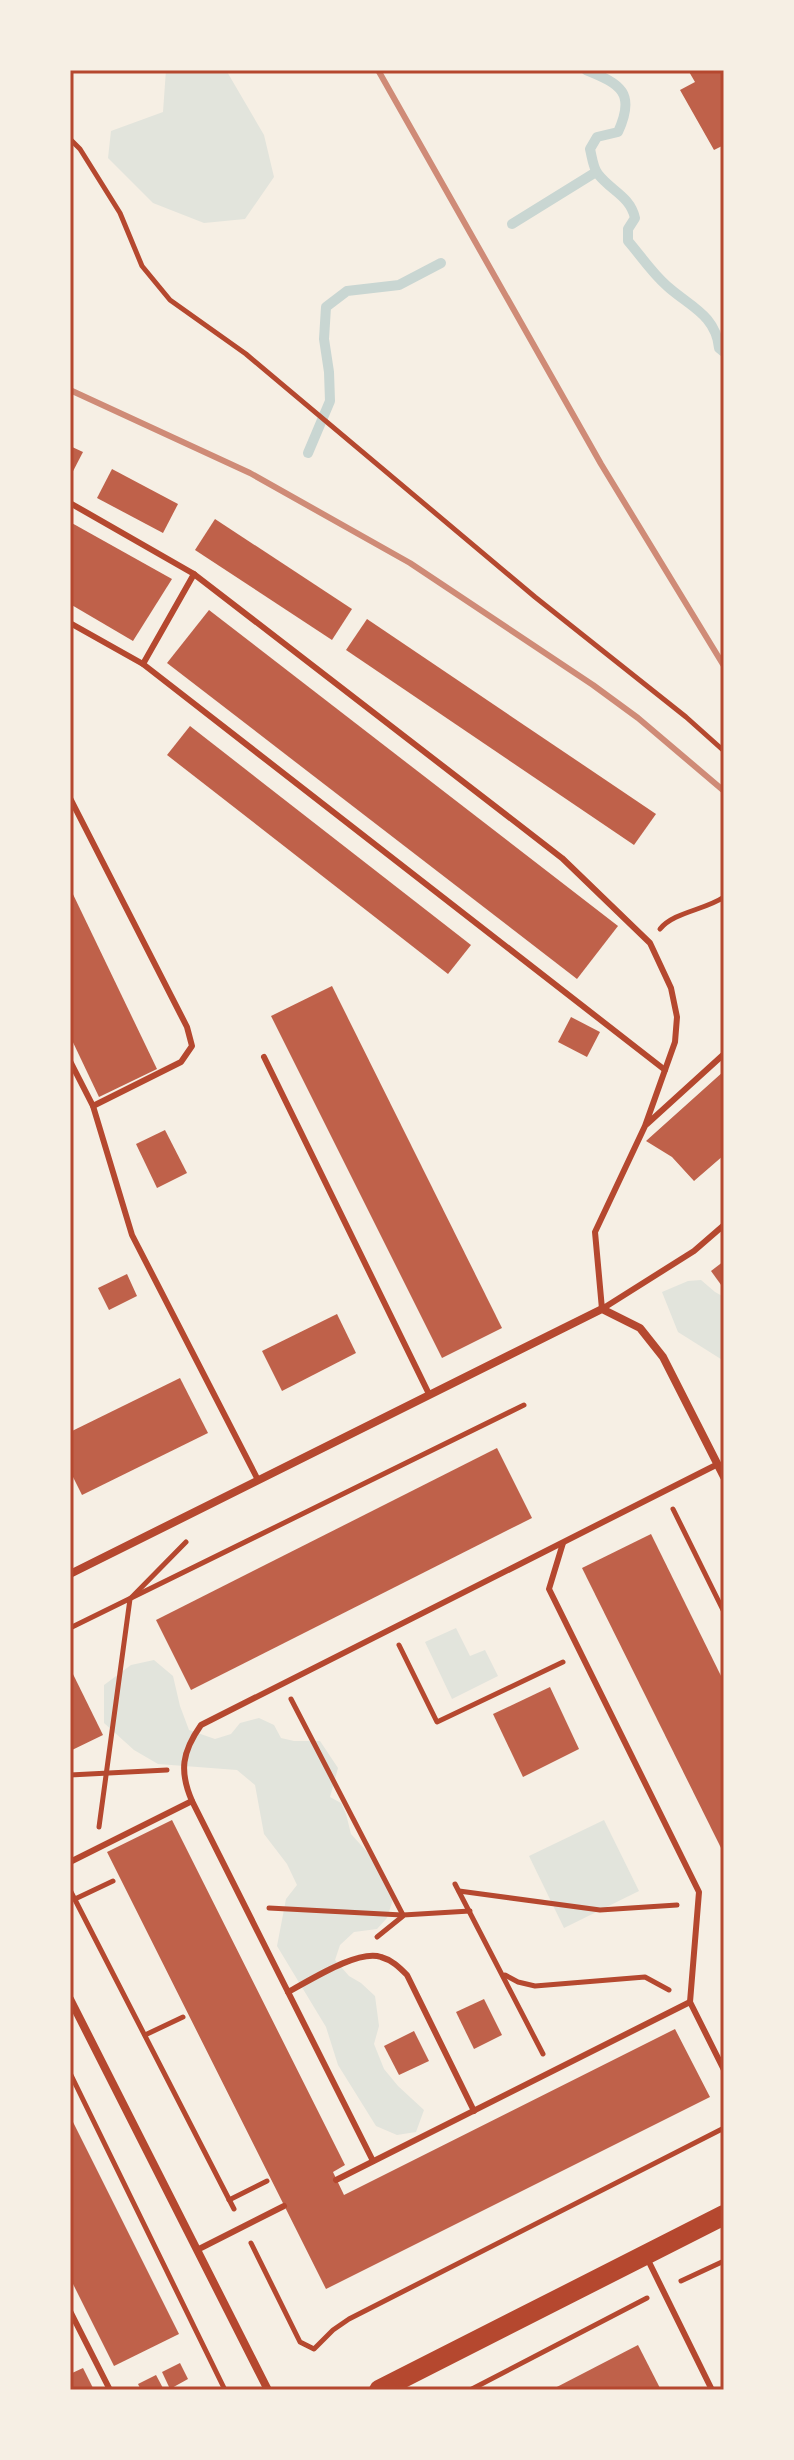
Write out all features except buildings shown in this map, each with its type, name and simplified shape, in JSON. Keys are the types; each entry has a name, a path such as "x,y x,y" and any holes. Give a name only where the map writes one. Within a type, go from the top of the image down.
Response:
{"main road":[{"path":"379,2390 724,2215"}],"street":[{"path":"70,1574 602,1309 640,1328 663,1357 724,1477"},
{"path":"70,1999 268,2390"}],"lane":[{"path":"70,503 194,574 562,858 650,943 671,988 677,1017 675,1042 645,1126 595,1232 602,1309 694,1251 724,1225"},
{"path":"143,664 194,574"},
{"path":"70,623 143,664 665,1070"},
{"path":"70,798 187,1027 192,1046 181,1062 93,1106"},
{"path":"645,1126 724,1054"},
{"path":"264,1057 429,1394"},
{"path":"70,1061 93,1106 132,1235 258,1480"},
{"path":"373,2161 192,1801 185,1784 184,1770 189,1742 201,1725 718,1464"},
{"path":"563,1543 549,1589 699,1892 690,2002 724,2070"},
{"path":"70,1862 192,1801"},
{"path":"288,1992 359,1957 379,1955 396,1964 407,1975 474,2111"},
{"path":"336,2180 690,2002"},
{"path":"197,2250 284,2206"},
{"path":"645,2255 712,2390"},
{"path":"70,2311 73,2326 110,2390"}],"path":[{"path":"70,139 80,149 120,213 142,266 170,300 246,354 724,751"},
{"path":"650,943 665,923 713,905 724,897"},
{"path":"70,1628 524,1405"},
{"path":"664,1491 724,1612"},
{"path":"96,1849 130,1599 195,1534"},
{"path":"391,1629 437,1722 581,1653"},
{"path":"284,1684 403,1915"},
{"path":"70,1775 184,1770"},
{"path":"75,1899 113,1881"},
{"path":"455,1884 552,2072"},
{"path":"459,1891 600,1910 699,1904"},
{"path":"245,1907 403,1915 470,1911"},
{"path":"374,1940 403,1915"},
{"path":"502,1974 535,1986 645,1977 690,2002"},
{"path":"145,2035 183,2017"},
{"path":"70,2073 225,2390"},
{"path":"229,2200 267,2181"},
{"path":"470,2390 724,2261"}],"shaded area":[{"path":"166,70 226,70 264,135 274,177 245,219 204,223 153,203 108,158 111,131 163,112"},
{"path":"701,1280 724,1297 724,1361 678,1332 662,1292 688,1281"},
{"path":"456,1628 470,1656 485,1650 498,1676 452,1699 425,1642"},
{"path":"154,1660 173,1676 189,1730 215,1739 231,1734 240,1723 259,1718 274,1725 281,1738 320,1741 338,1768 330,1797 341,1803 351,1834 378,1864 394,1896 387,1918 377,1929 354,1932 340,1945 335,1960 349,1976 375,1996 379,2026 374,2044 384,2069 424,2110 416,2132 397,2135 376,2126 338,2065 326,2027 277,1946 286,1899 297,1885 287,1864 264,1834 255,1785 237,1770 158,1764 134,1750 104,1723 104,1685 131,1665"},
{"path":"604,1820 639,1891 564,1928 529,1856"}],"waterway":[{"path":"586,70 616,85 625,99 626,108 618,132 597,137 590,149 598,174 633,210 635,218 628,229 628,241 662,281 707,319 713,327 719,348 724,352"},
{"path":"512,224 596,172"},
{"path":"308,453 330,401 324,339 326,307 347,291 399,285 441,263"}],"railway":[{"path":"378,70 601,464 724,666"},
{"path":"70,390 250,473 410,563 593,685 638,718 724,791"}]}
